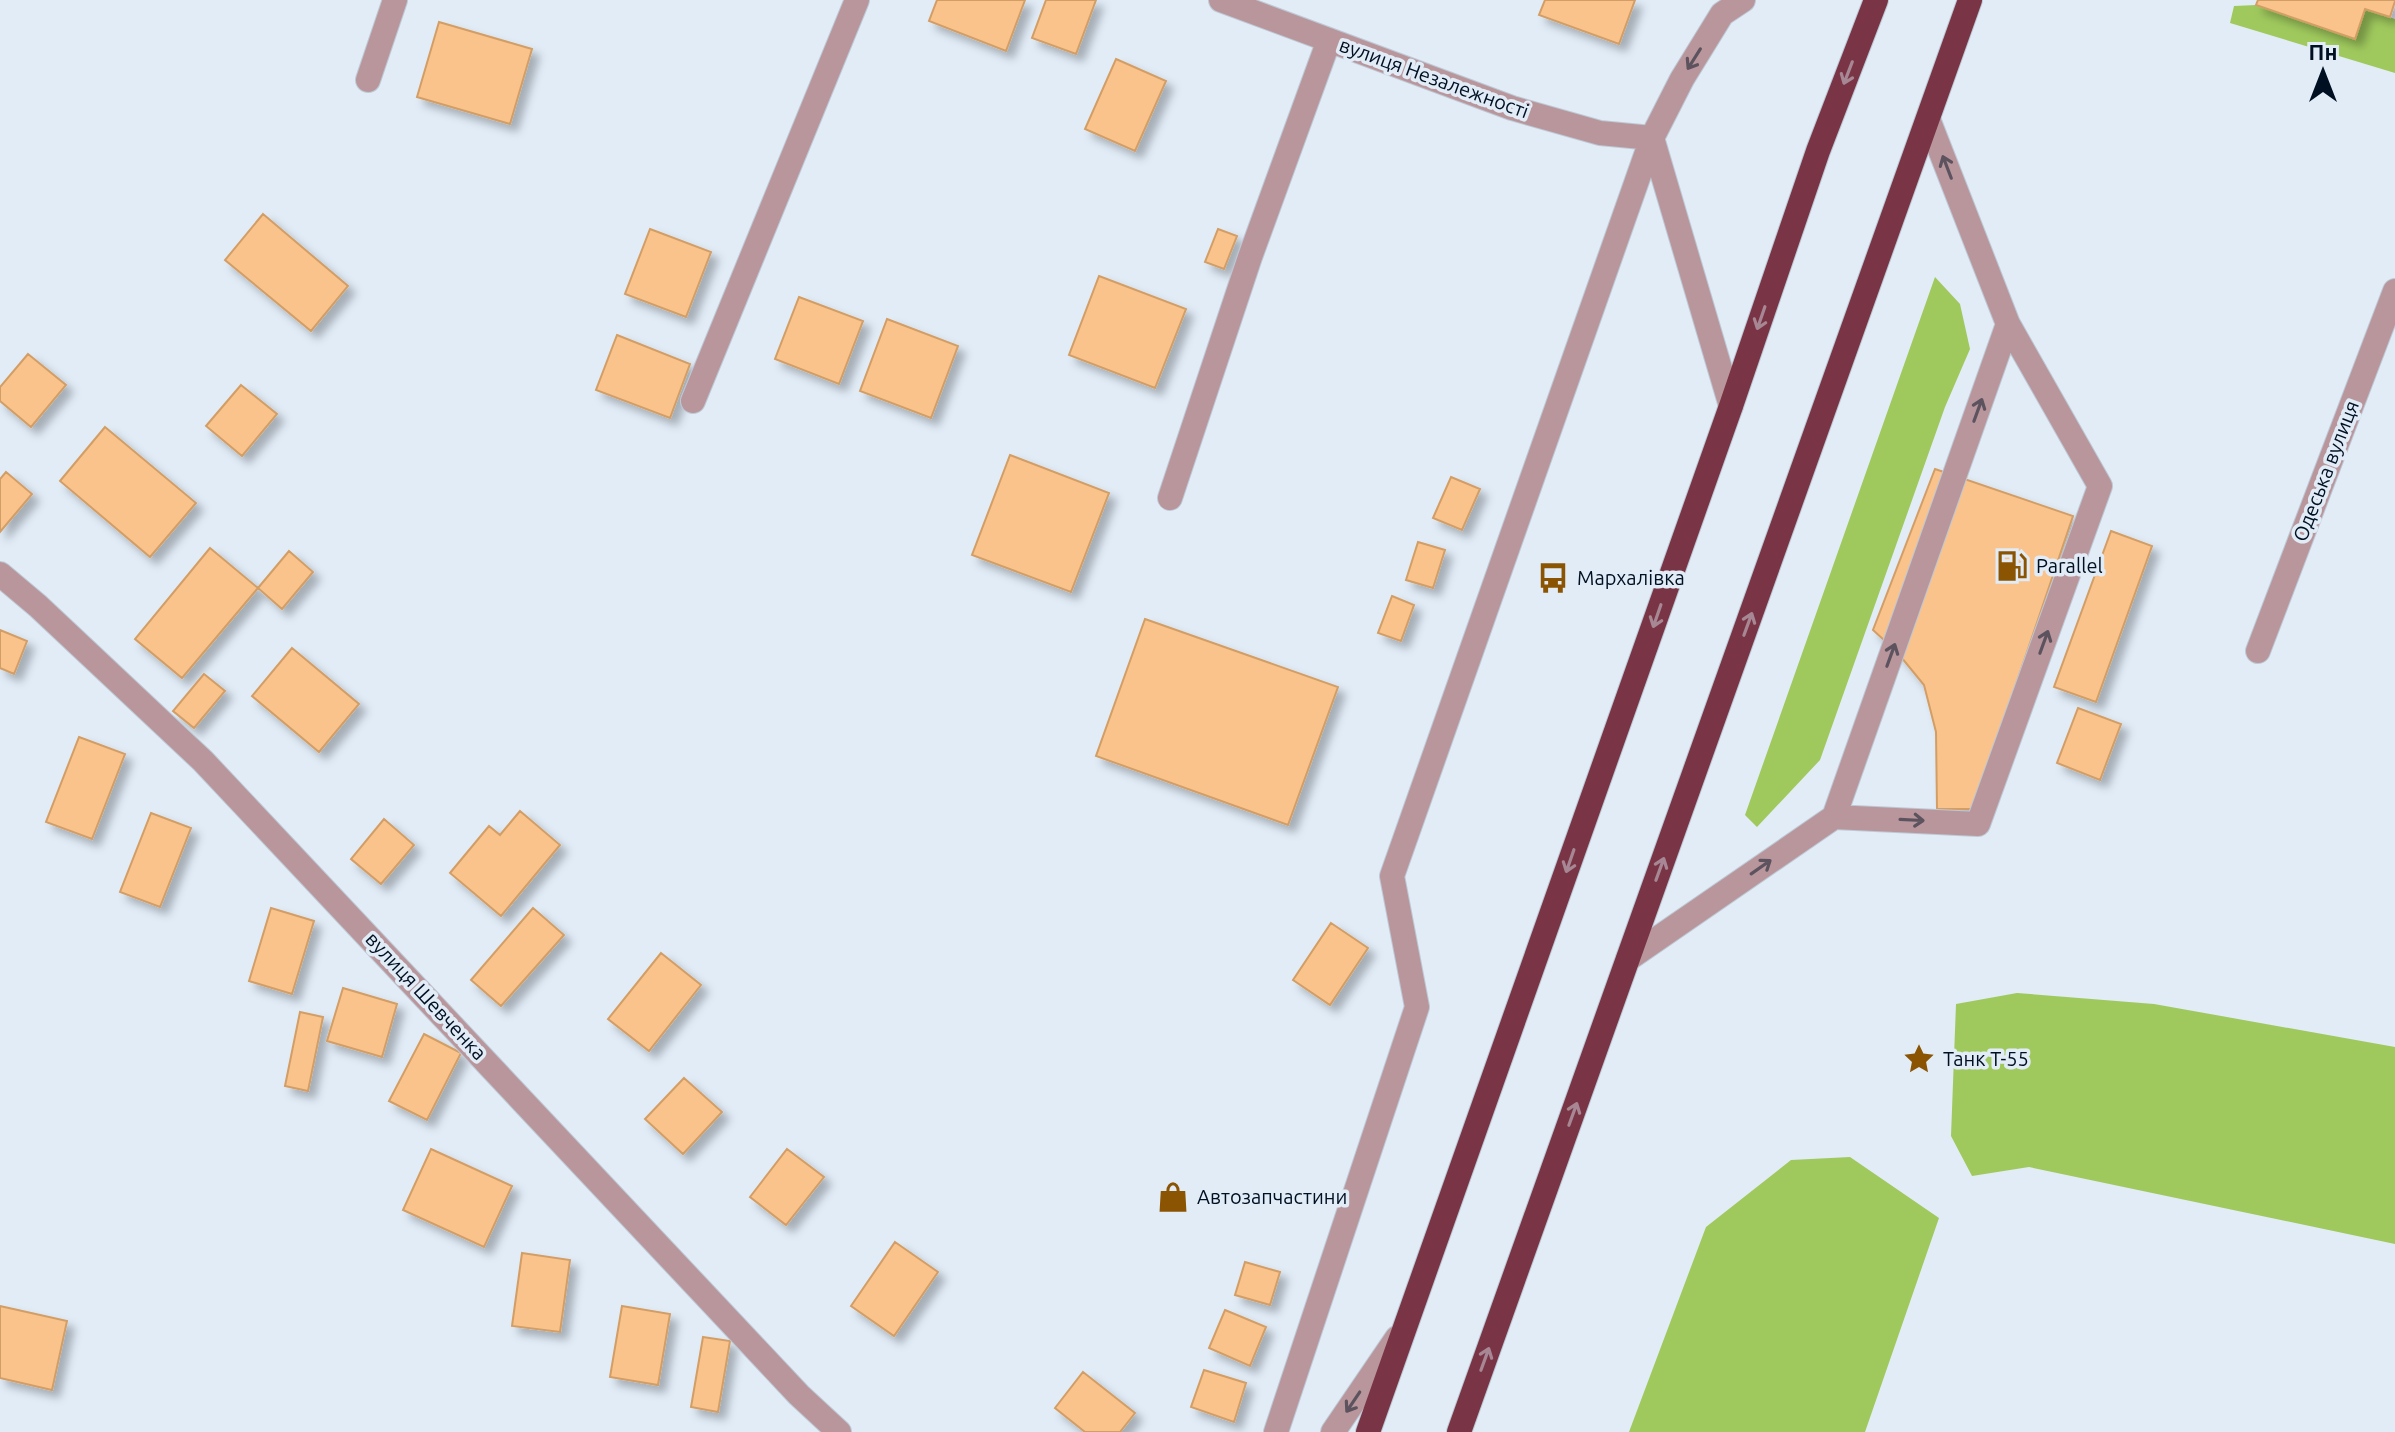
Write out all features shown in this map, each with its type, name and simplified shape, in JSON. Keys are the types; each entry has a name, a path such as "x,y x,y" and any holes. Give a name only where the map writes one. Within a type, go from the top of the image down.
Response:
{"highway":[{"path":"1368,1432 1731,406 1818,151 1876,0"},
{"path":"1459,1432 1970,0"}],"street":[{"path":"368,80 395,0"},
{"path":"693,401 857,0"},
{"name":"вулиця Незалежності","path":"1221,0 1512,108 1600,133 1652,138"},
{"path":"1276,1432 1417,1007 1406,934 1392,876 1652,138 1682,79 1722,14 1743,0"},
{"path":"1170,498 1250,257 1329,40"},
{"path":"1834,817 1978,824 2100,486 2008,324 1928,119"},
{"path":"1652,138 1731,406"},
{"name":"Одеська вулиця","path":"2258,651 2395,291"},
{"path":"1628,959 1834,817 2008,324"},
{"name":"вулиця Шевченка","path":"0,574 203,761 799,1395 839,1432"},
{"path":"1333,1432 1406,1326"}],"green space":[{"path":"2256,5 2355,39 2365,9 2395,19 2395,73 2230,23 2234,6"},
{"path":"1935,277 1960,304 1970,349 1945,407 1820,760 1757,827 1745,815"},
{"path":"2017,993 2154,1004 2395,1047 2395,1244 2029,1167 1972,1176 1951,1136 1956,1004"},
{"path":"1850,1157 1939,1218 1865,1432 1629,1432 1706,1227 1791,1160"}],"building":[{"path":"937,0 1025,0 1006,51 929,21"},
{"path":"1046,0 1096,0 1076,54 1032,38"},
{"path":"1545,0 1635,0 1619,44 1539,15"},
{"path":"2258,0 2395,1 2390,17 2365,9 2355,39 2256,5"},
{"path":"439,22 532,49 510,124 417,97"},
{"path":"1116,59 1166,81 1135,151 1085,129"},
{"path":"263,214 348,286 311,331 225,260"},
{"path":"650,229 711,252 686,317 625,294"},
{"path":"1218,229 1237,236 1224,269 1205,262"},
{"path":"1099,276 1186,309 1155,388 1069,355"},
{"path":"799,297 863,321 839,384 775,359"},
{"path":"887,319 958,346 931,418 860,391"},
{"path":"617,335 690,364 670,418 596,390"},
{"path":"28,354 66,385 31,427 0,401 0,387"},
{"path":"241,385 277,414 242,456 206,426"},
{"path":"105,427 196,503 150,557 60,481"},
{"path":"1010,455 1109,493 1071,592 972,555"},
{"path":"1935,469 2073,516 1974,809 1937,809 1936,732 1924,685 1897,652 1873,630"},
{"path":"6,472 32,494 0,532 0,479"},
{"path":"1451,477 1480,489 1462,530 1433,518"},
{"path":"2111,531 2152,546 2096,702 2054,687"},
{"path":"1418,542 1445,550 1433,588 1406,580"},
{"path":"210,548 258,588 182,678 135,639"},
{"path":"289,551 313,572 282,609 258,588"},
{"path":"1392,596 1414,605 1401,641 1378,633"},
{"path":"1145,619 1338,687 1288,825 1096,756"},
{"path":"0,630 27,641 14,674 0,668"},
{"path":"292,648 359,704 319,752 252,696"},
{"path":"204,674 225,691 194,728 173,711"},
{"path":"2078,708 2121,724 2100,780 2057,763"},
{"path":"79,737 125,754 92,839 46,822"},
{"path":"520,811 560,845 501,916 450,873 489,826 500,835"},
{"path":"151,813 191,828 160,907 120,892"},
{"path":"384,819 414,845 381,884 351,859"},
{"path":"271,908 314,921 292,994 249,981"},
{"path":"533,908 564,935 501,1006 471,980"},
{"path":"1331,923 1368,948 1330,1005 1293,980"},
{"path":"661,953 701,985 649,1051 608,1019"},
{"path":"343,988 397,1004 382,1057 327,1041"},
{"path":"300,1012 323,1017 308,1091 285,1086"},
{"path":"424,1034 461,1053 427,1120 389,1101"},
{"path":"684,1078 722,1112 683,1154 645,1119"},
{"path":"431,1149 512,1186 484,1247 403,1210"},
{"path":"787,1149 824,1177 786,1225 750,1197"},
{"path":"895,1242 938,1272 894,1336 851,1306"},
{"path":"522,1253 570,1260 560,1332 512,1326"},
{"path":"1245,1262 1280,1272 1270,1305 1235,1295"},
{"path":"0,1306 67,1321 52,1390 0,1378"},
{"path":"622,1306 670,1314 658,1385 610,1377"},
{"path":"1225,1310 1266,1327 1250,1366 1209,1348"},
{"path":"703,1337 730,1341 718,1412 691,1407"},
{"path":"1204,1370 1246,1383 1234,1422 1191,1407"},
{"path":"1083,1372 1135,1413 1120,1432 1085,1432 1055,1408"}],"place":[{"name":"Parallel","path":"2012,566"},
{"name":"Мархалівка","path":"1553,578"},
{"name":"Танк Т-55","path":"1919,1059"},
{"name":"Автозапчастини","path":"1173,1197"}]}
